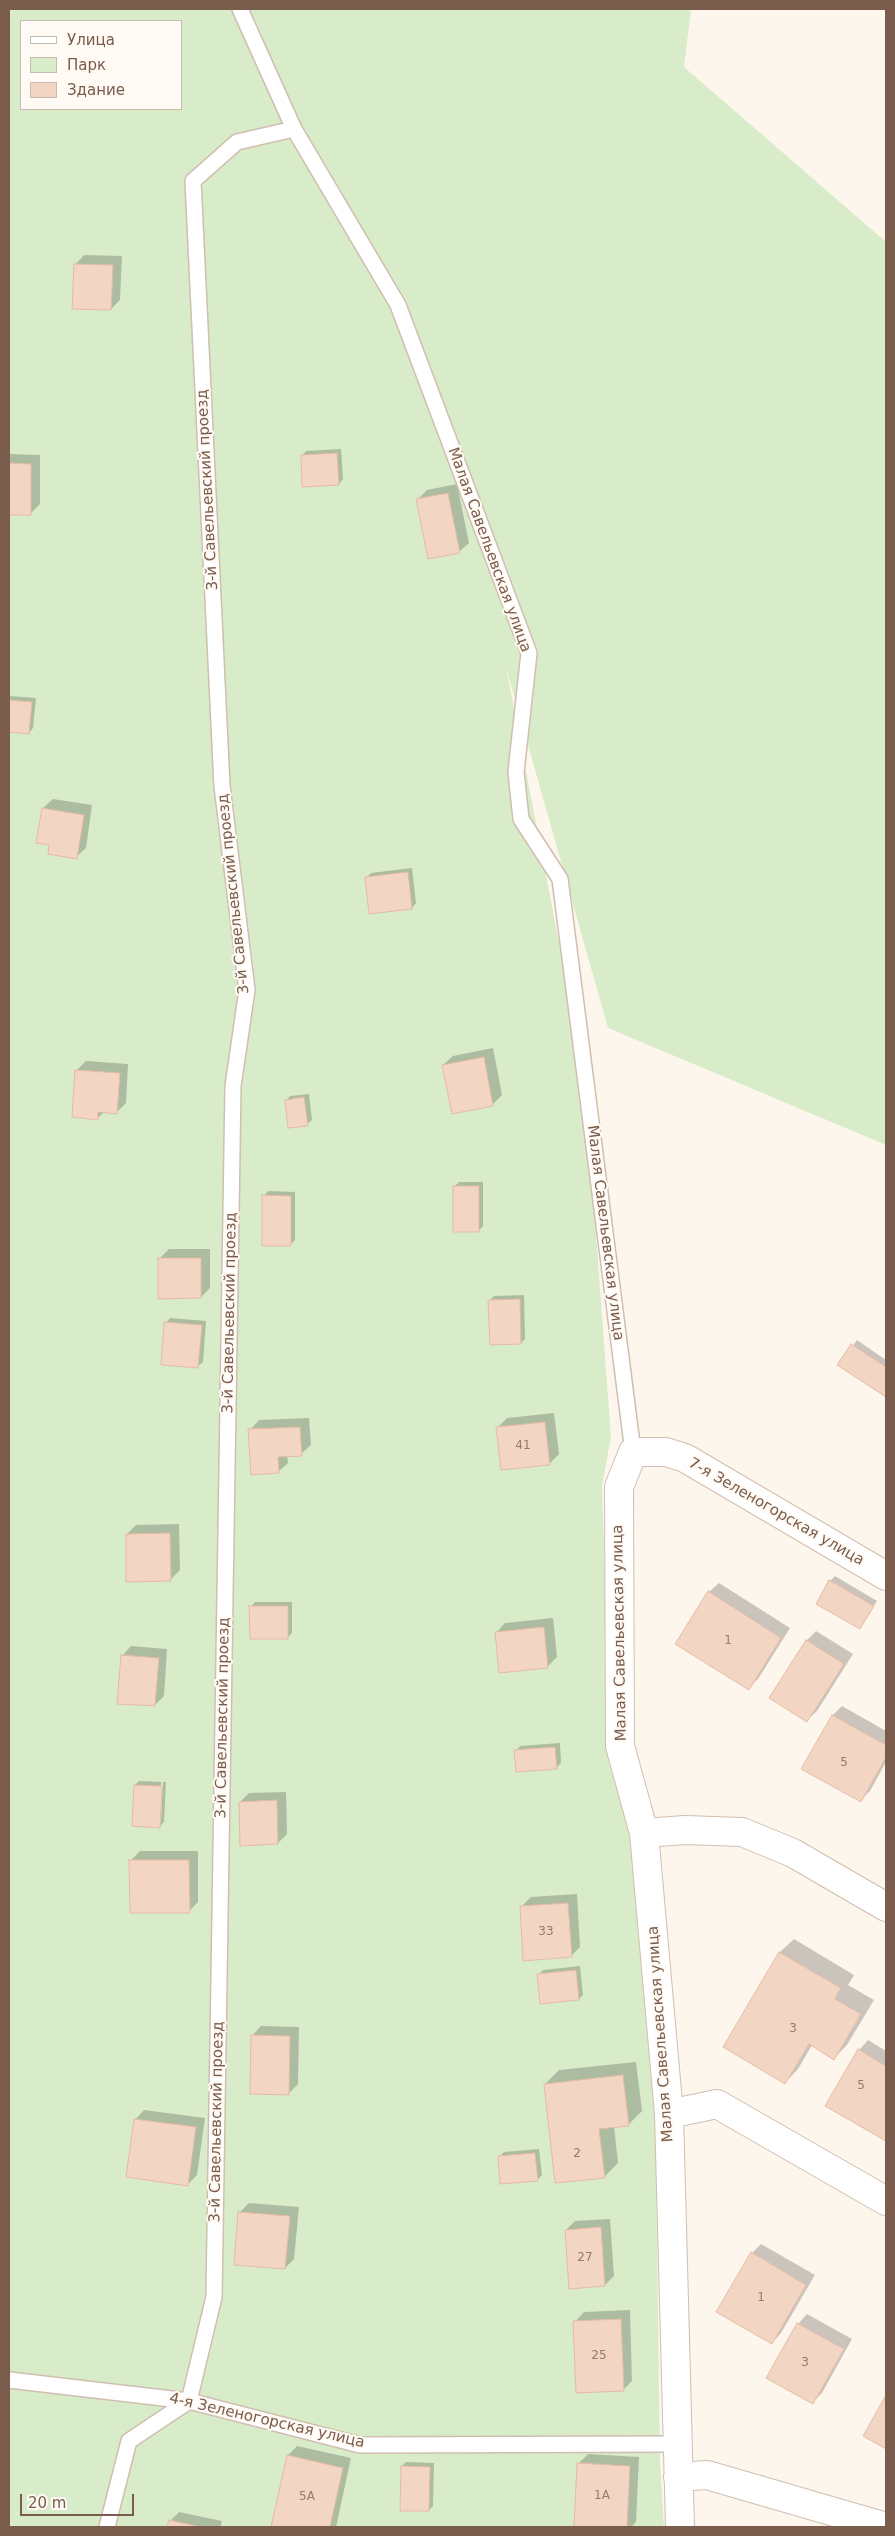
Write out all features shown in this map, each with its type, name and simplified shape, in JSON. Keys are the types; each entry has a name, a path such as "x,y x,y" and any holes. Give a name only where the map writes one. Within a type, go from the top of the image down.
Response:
{"street":[{"name":"7-я Зеленогорская улица","path":"633,1452 666,1452 685,1458 886,1576"},
{"name":"Малая Савельевская улица","path":"633,1452 618,1487 620,1746 644,1833 669,2114 676,2444 680,2527"},
{"path":"644,1833 685,1830 742,1832 793,1853 886,1908"},
{"path":"669,2114 718,2104 886,2202"},
{"path":"678,2477 707,2475 886,2527"}],"lane":[{"name":"Малая Савельевская улица","path":"240,9 294,129 398,305 529,653 516,772 521,819 560,879 633,1452"},
{"name":"3-й Савельевский проезд","path":"189,2401 214,2297 233,1086 247,990 222,786 193,181 237,142 294,129"},
{"name":"4-я Зеленогорская улица","path":"9,2380 189,2401 360,2445 676,2444"},
{"path":"107,2527 130,2441 189,2401"}],"green space":[{"path":"9,9 691,9 684,67 886,242 886,1145 608,1028 506,667 584,1073 611,1437 602,1486 611,1744 637,1835 655,2091 660,2463 664,2527 9,2527"}],"building":[{"path":"74,264 113,265 111,310 72,309"},
{"path":"337,453 339,485 302,487 301,455"},
{"path":"9,463 31,464 31,515 9,515"},
{"path":"448,493 460,553 428,559 416,499"},
{"path":"9,700 32,702 29,734 9,732"},
{"path":"42,808 84,815 77,859 48,854 49,845 36,843"},
{"path":"408,872 412,909 369,914 365,877"},
{"path":"484,1057 493,1106 452,1114 442,1065"},
{"path":"75,1070 120,1073 117,1114 98,1112 98,1120 72,1117"},
{"path":"304,1097 308,1126 288,1128 285,1100"},
{"path":"453,1186 479,1186 479,1232 453,1232"},
{"path":"262,1195 291,1196 291,1246 262,1246"},
{"path":"158,1258 201,1258 201,1298 158,1299"},
{"path":"520,1299 521,1344 490,1345 488,1300"},
{"path":"164,1322 202,1325 198,1368 161,1365"},
{"path":"851,1344 886,1367 886,1397 837,1365"},
{"path":"545,1422 550,1465 501,1470 496,1427"},
{"path":"300,1427 302,1456 278,1457 279,1473 251,1475 248,1429"},
{"path":"170,1533 171,1581 126,1582 126,1534"},
{"path":"829,1580 874,1606 860,1629 816,1604"},
{"path":"708,1591 781,1638 749,1690 675,1644"},
{"path":"249,1606 288,1606 288,1639 250,1639"},
{"path":"544,1627 548,1668 499,1673 495,1632"},
{"path":"806,1640 844,1664 807,1722 769,1698"},
{"path":"121,1655 159,1658 155,1706 117,1704"},
{"path":"832,1715 886,1745 886,1757 861,1802 801,1769"},
{"path":"555,1747 557,1769 516,1772 514,1750"},
{"path":"134,1785 162,1786 160,1828 132,1826"},
{"path":"277,1800 278,1844 240,1846 239,1802"},
{"path":"129,1860 189,1860 190,1913 130,1913"},
{"path":"568,1903 572,1957 523,1961 520,1906"},
{"path":"779,1952 841,1988 835,1999 861,2014 834,2060 809,2044 785,2084 723,2047"},
{"path":"576,1970 579,2000 540,2004 537,1974"},
{"path":"251,2035 290,2036 289,2095 250,2094"},
{"path":"858,2049 886,2066 886,2141 825,2106"},
{"path":"623,2075 629,2126 599,2129 605,2178 555,2183 544,2084"},
{"path":"134,2119 196,2127 188,2186 126,2177"},
{"path":"535,2153 538,2181 500,2184 498,2156"},
{"path":"238,2212 290,2216 285,2269 234,2265"},
{"path":"601,2227 605,2286 569,2289 565,2230"},
{"path":"751,2252 806,2285 772,2344 716,2312"},
{"path":"621,2319 624,2391 576,2393 573,2321"},
{"path":"797,2323 844,2349 813,2404 766,2378"},
{"path":"886,2395 886,2449 863,2436"},
{"path":"287,2455 343,2468 330,2527 271,2527"},
{"path":"577,2463 630,2466 627,2527 574,2527"},
{"path":"401,2466 430,2467 429,2511 400,2511"},
{"path":"169,2520 201,2527 167,2527"}]}
